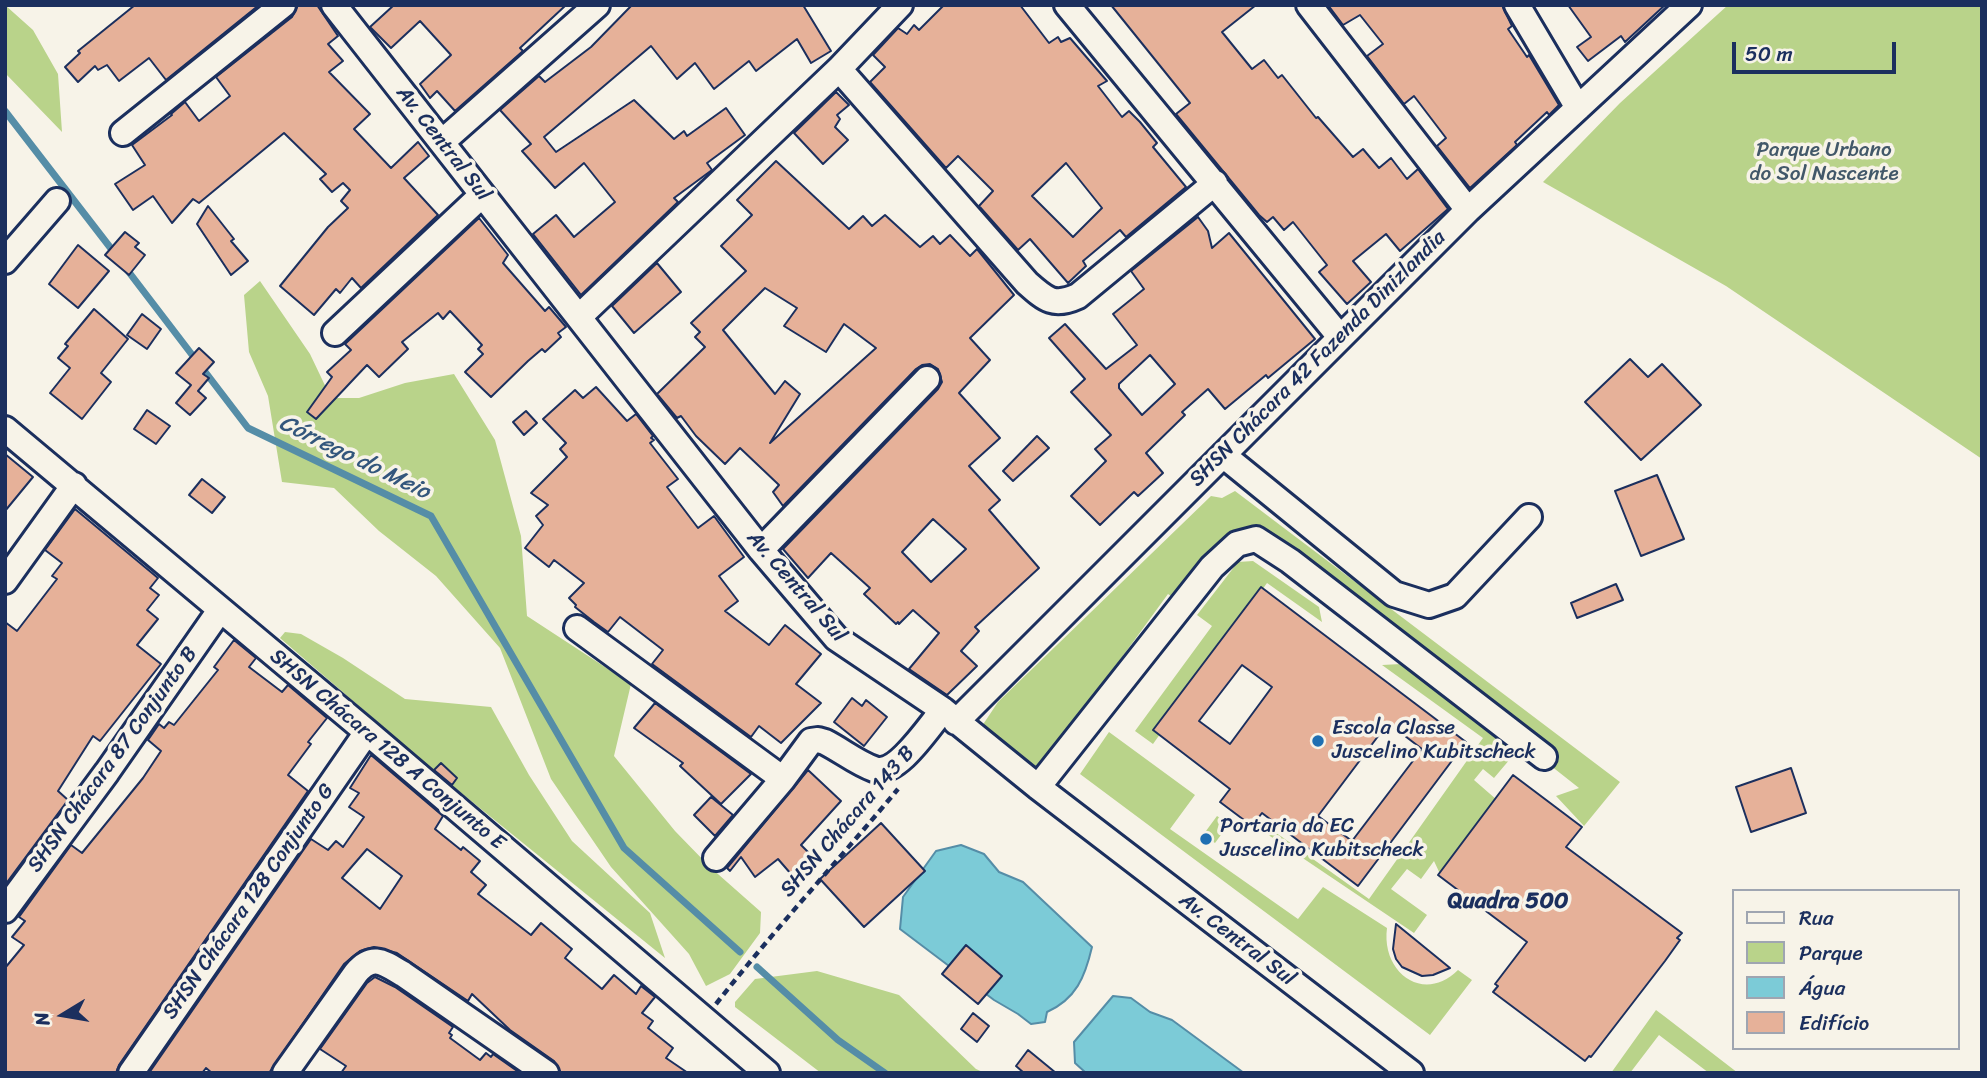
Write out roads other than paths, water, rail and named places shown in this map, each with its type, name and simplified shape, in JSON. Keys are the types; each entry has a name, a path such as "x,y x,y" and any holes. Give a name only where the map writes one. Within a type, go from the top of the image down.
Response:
{"street":[{"path":"123,133 283,5"},
{"name":"Av. Central Sul","path":"334,5 761,550 836,638 949,716 1411,1073"},
{"path":"442,142 597,5"},
{"path":"579,317 839,69 900,5"},
{"path":"1067,5 1340,337"},
{"path":"1309,5 1468,210"},
{"path":"1517,5 1577,108"},
{"name":"SHSN Chácara 42 Fazenda Dinizlandia","path":"783,779 811,741 818,740 876,770 887,769 900,761 1223,455 1468,210 1689,5"},
{"path":"839,69 1027,284 1041,296 1057,303 1078,296 1215,183"},
{"path":"335,333 482,195"},
{"path":"5,261 57,201"},
{"path":"761,550 927,379"},
{"name":"SHSN Chácara 128 A Conjunto E","path":"5,429 367,732 767,1073"},
{"path":"1223,455 1394,594 1429,605 1455,596 1529,517"},
{"path":"5,581 74,485"},
{"path":"1038,787 1212,567 1237,544 1256,539 1290,561 1544,757"},
{"name":"SHSN Chácara 87 Conjunto B","path":"5,910 107,772 220,610"},
{"path":"577,628 783,779 716,858"},
{"name":"SHSN Chácara 128 Conjunto G","path":"131,1073 367,732"},
{"path":"285,1073 356,973 363,964 372,961 384,963 546,1073"}],"water":[{"path":"961,845 984,854 999,872 1023,882 1092,947 1078,986 1065,1001 1047,1012 1045,1022 1031,1024 994,1000 900,929 903,897 936,851"},
{"path":"1113,996 1131,998 1150,1012 1172,1020 1244,1073 1086,1073 1075,1063 1074,1042"}],"waterway":[{"name":"Córrego do Meio","path":"5,111 116,255"},
{"name":"Córrego do Meio","path":"125,267 248,428 431,516 624,848 740,952"},
{"name":"Córrego do Meio","path":"757,967 838,1040 885,1073"}],"place":[{"name":"Escola Classe Juscelino Kubitscheck","path":"1318,741"},
{"name":"Portaria da EC Juscelino Kubitscheck","path":"1206,839"}],"district":[{"name":"Quadra 500","path":"1508,902"}],"park label":[{"name":"Parque Urbano do Sol Nascente","path":"1824,163"}]}
